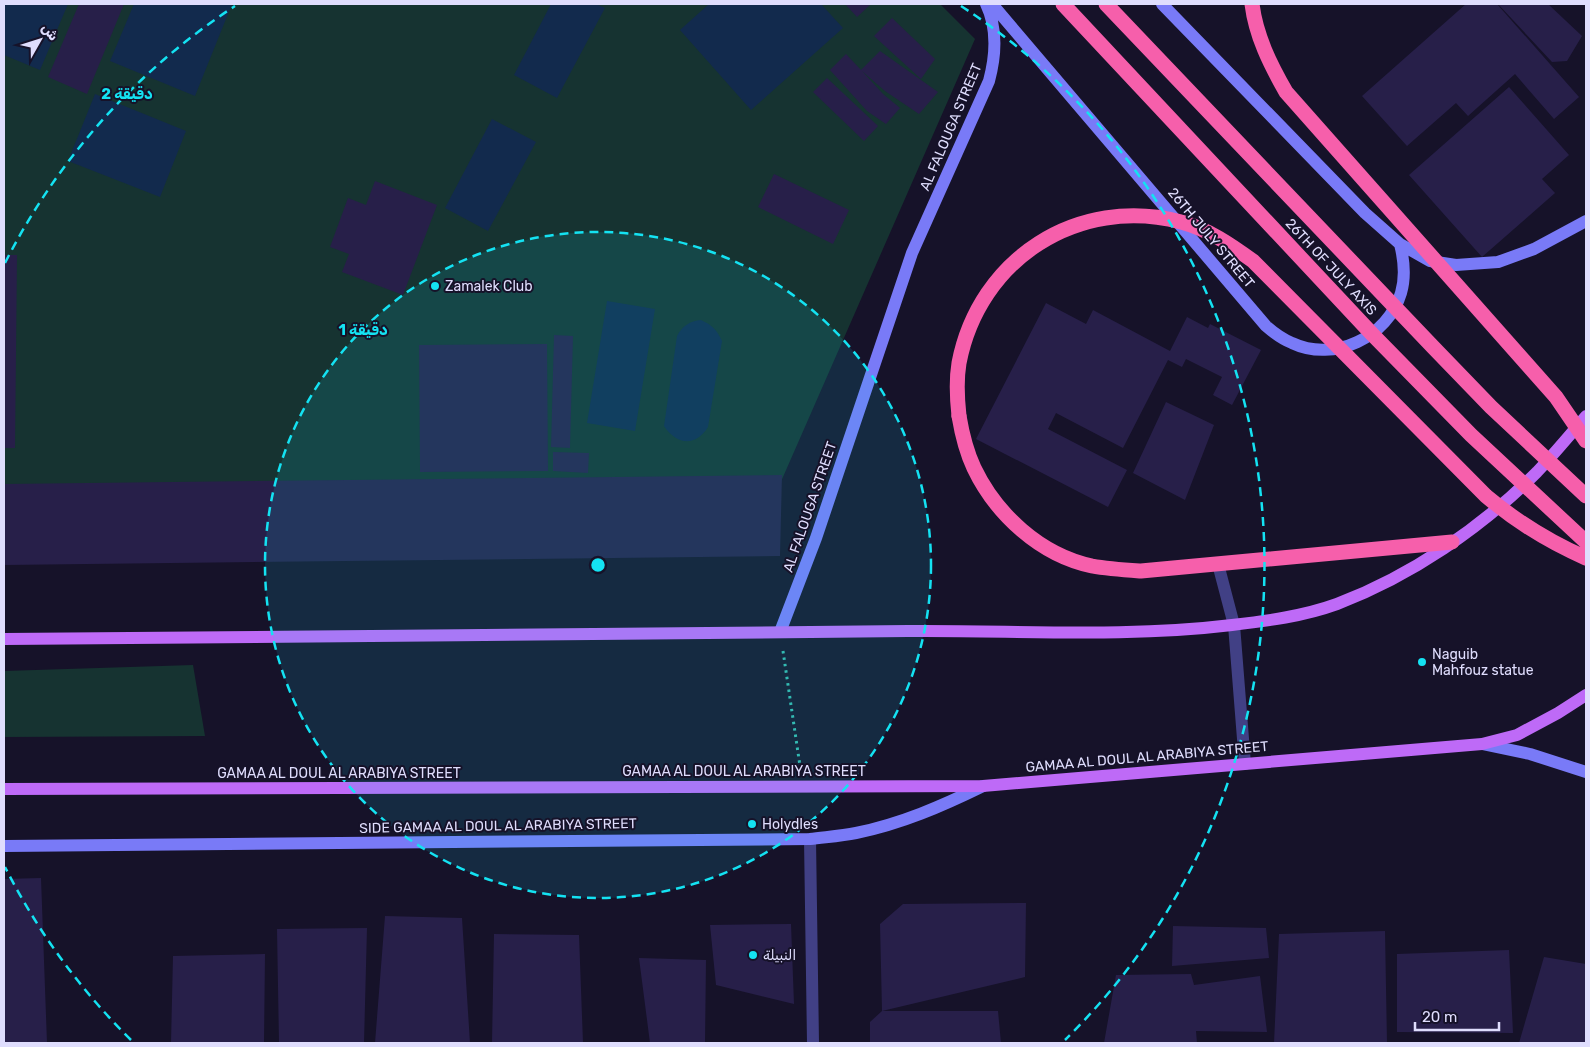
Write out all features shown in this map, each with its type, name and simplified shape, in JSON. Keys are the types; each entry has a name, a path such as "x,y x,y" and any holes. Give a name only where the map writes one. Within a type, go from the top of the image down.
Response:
{"highway":[{"name":"26TH OF JULY AXIS","path":"1063,4 1372,334 1471,435 1586,542"},
{"name":"26TH OF JULY AXIS","path":"1106,4 1439,354 1491,407 1586,496"},
{"path":"1252,4 1260,40 1271,67 1286,92 1556,397 1586,441"},
{"path":"1452,542 1142,571 1115,570 1073,559 1042,544 1020,529 985,489 973,466 964,442 957,390 959,364 966,338 976,313 995,283 1027,251 1050,236 1075,225 1101,218 1156,216 1182,222 1208,232 1232,245 1253,262 1486,496 1513,518 1542,536 1586,558"}],"main road":[{"path":"4,640 939,630 1155,632 1276,620 1335,605 1391,580 1452,542 1493,512 1536,473 1586,416"},
{"name":"GAMAA AL DOUL AL ARABIYA STREET","path":"4,789 983,786 1482,744 1517,735 1558,713 1586,695"}],"street":[{"name":"AL FALOUGA STREET","path":"780,632 816,538 912,253 989,81 994,64 996,46 994,28 986,4"},
{"name":"26TH JULY STREET","path":"992,4 1266,326 1279,337 1309,349 1325,350 1342,348 1372,335 1394,310 1401,294 1404,260 1400,244"},
{"path":"1162,4 1358,206 1400,244 1430,261 1456,265 1498,262 1534,249 1586,221"},
{"path":"1218,564 1234,625 1245,764"},
{"path":"1482,744 1530,754 1586,772"},
{"name":"SIDE GAMAA AL DOUL AL ARABIYA STREET","path":"4,846 810,839 856,833 900,822 943,806 983,786"},
{"path":"810,839 813,1043"}],"path":[{"path":"780,632 802,786"}],"green space":[{"name":"Zamalek Club","path":"4,4 940,4 975,39 758,534 4,557"},
{"path":"193,665 205,736 4,737 4,671"}],"water":[{"path":"4,4 68,4 40,70 4,55"},
{"path":"134,4 232,4 195,96 110,61"},
{"path":"551,4 596,4 605,8 557,98 514,75"},
{"path":"709,4 821,4 843,28 751,110 680,30"},
{"path":"95,94 186,131 160,197 68,161"},
{"path":"492,119 536,142 488,231 445,208"},
{"path":"607,301 655,309 635,431 587,423"},
{"path":"701,320 714,328 722,341 708,427 697,438 692,441 686,441 674,437 664,426 677,336 681,329 687,325"}],"building":[{"path":"79,4 124,4 87,94 48,77"},
{"path":"845,4 871,4 857,17"},
{"path":"1466,4 1497,4 1579,97 1554,119 1515,74 1468,116 1456,103 1407,146 1362,96"},
{"path":"1498,4 1548,4 1582,36 1567,61 1552,62"},
{"path":"892,18 935,59 921,79 874,36"},
{"path":"880,51 938,92 919,114 885,91 862,71 883,94 900,108 886,124 867,111 830,70 846,54 861,70"},
{"path":"827,78 878,126 864,141 813,92"},
{"path":"1509,87 1569,155 1542,179 1555,193 1482,257 1409,175"},
{"path":"774,174 849,210 833,244 758,207"},
{"path":"375,181 437,205 403,295 342,272 349,254 330,247 348,198 366,205"},
{"path":"4,255 17,255 15,448 4,448"},
{"path":"1046,303 1086,324 1093,310 1170,351 1187,317 1208,328 1210,324 1261,350 1232,405 1213,395 1222,377 1186,359 1182,367 1168,360 1123,448 1056,413 1048,429 1127,470 1108,507 976,439"},
{"path":"554,335 573,336 570,448 551,447"},
{"path":"547,344 548,471 420,472 419,345"},
{"path":"1166,402 1214,425 1185,500 1133,473"},
{"path":"553,452 589,453 588,473 553,471"},
{"path":"782,475 780,556 4,565 4,484"},
{"path":"41,878 47,1043 4,1043 4,879"},
{"path":"1026,903 1025,977 882,1011 880,924 903,904"},
{"path":"385,916 462,918 470,1043 375,1043"},
{"name":"النبيلة","path":"791,924 794,1004 716,985 710,925"},
{"path":"1173,926 1266,928 1269,958 1172,966"},
{"path":"367,928 364,1043 279,1043 277,929"},
{"path":"1385,931 1387,1043 1274,1043 1279,934"},
{"path":"494,934 579,935 583,1043 492,1043"},
{"path":"1509,950 1513,1033 1397,1032 1397,954"},
{"path":"265,954 264,1043 171,1043 173,956"},
{"path":"1544,957 1586,964 1586,1043 1519,1043"},
{"path":"639,958 706,960 705,1043 650,1043"},
{"path":"1191,974 1194,985 1260,976 1267,1032 1196,1031 1197,1043 1104,1043 1116,975"},
{"path":"882,1011 998,1011 1001,1043 870,1043 870,1022"}],"place":[{"name":"Zamalek Club","path":"435,286"},
{"name":"Naguib Mahfouz statue","path":"1422,662"},
{"name":"HolydIes","path":"752,824"},
{"name":"النبيلة","path":"753,955"}]}
